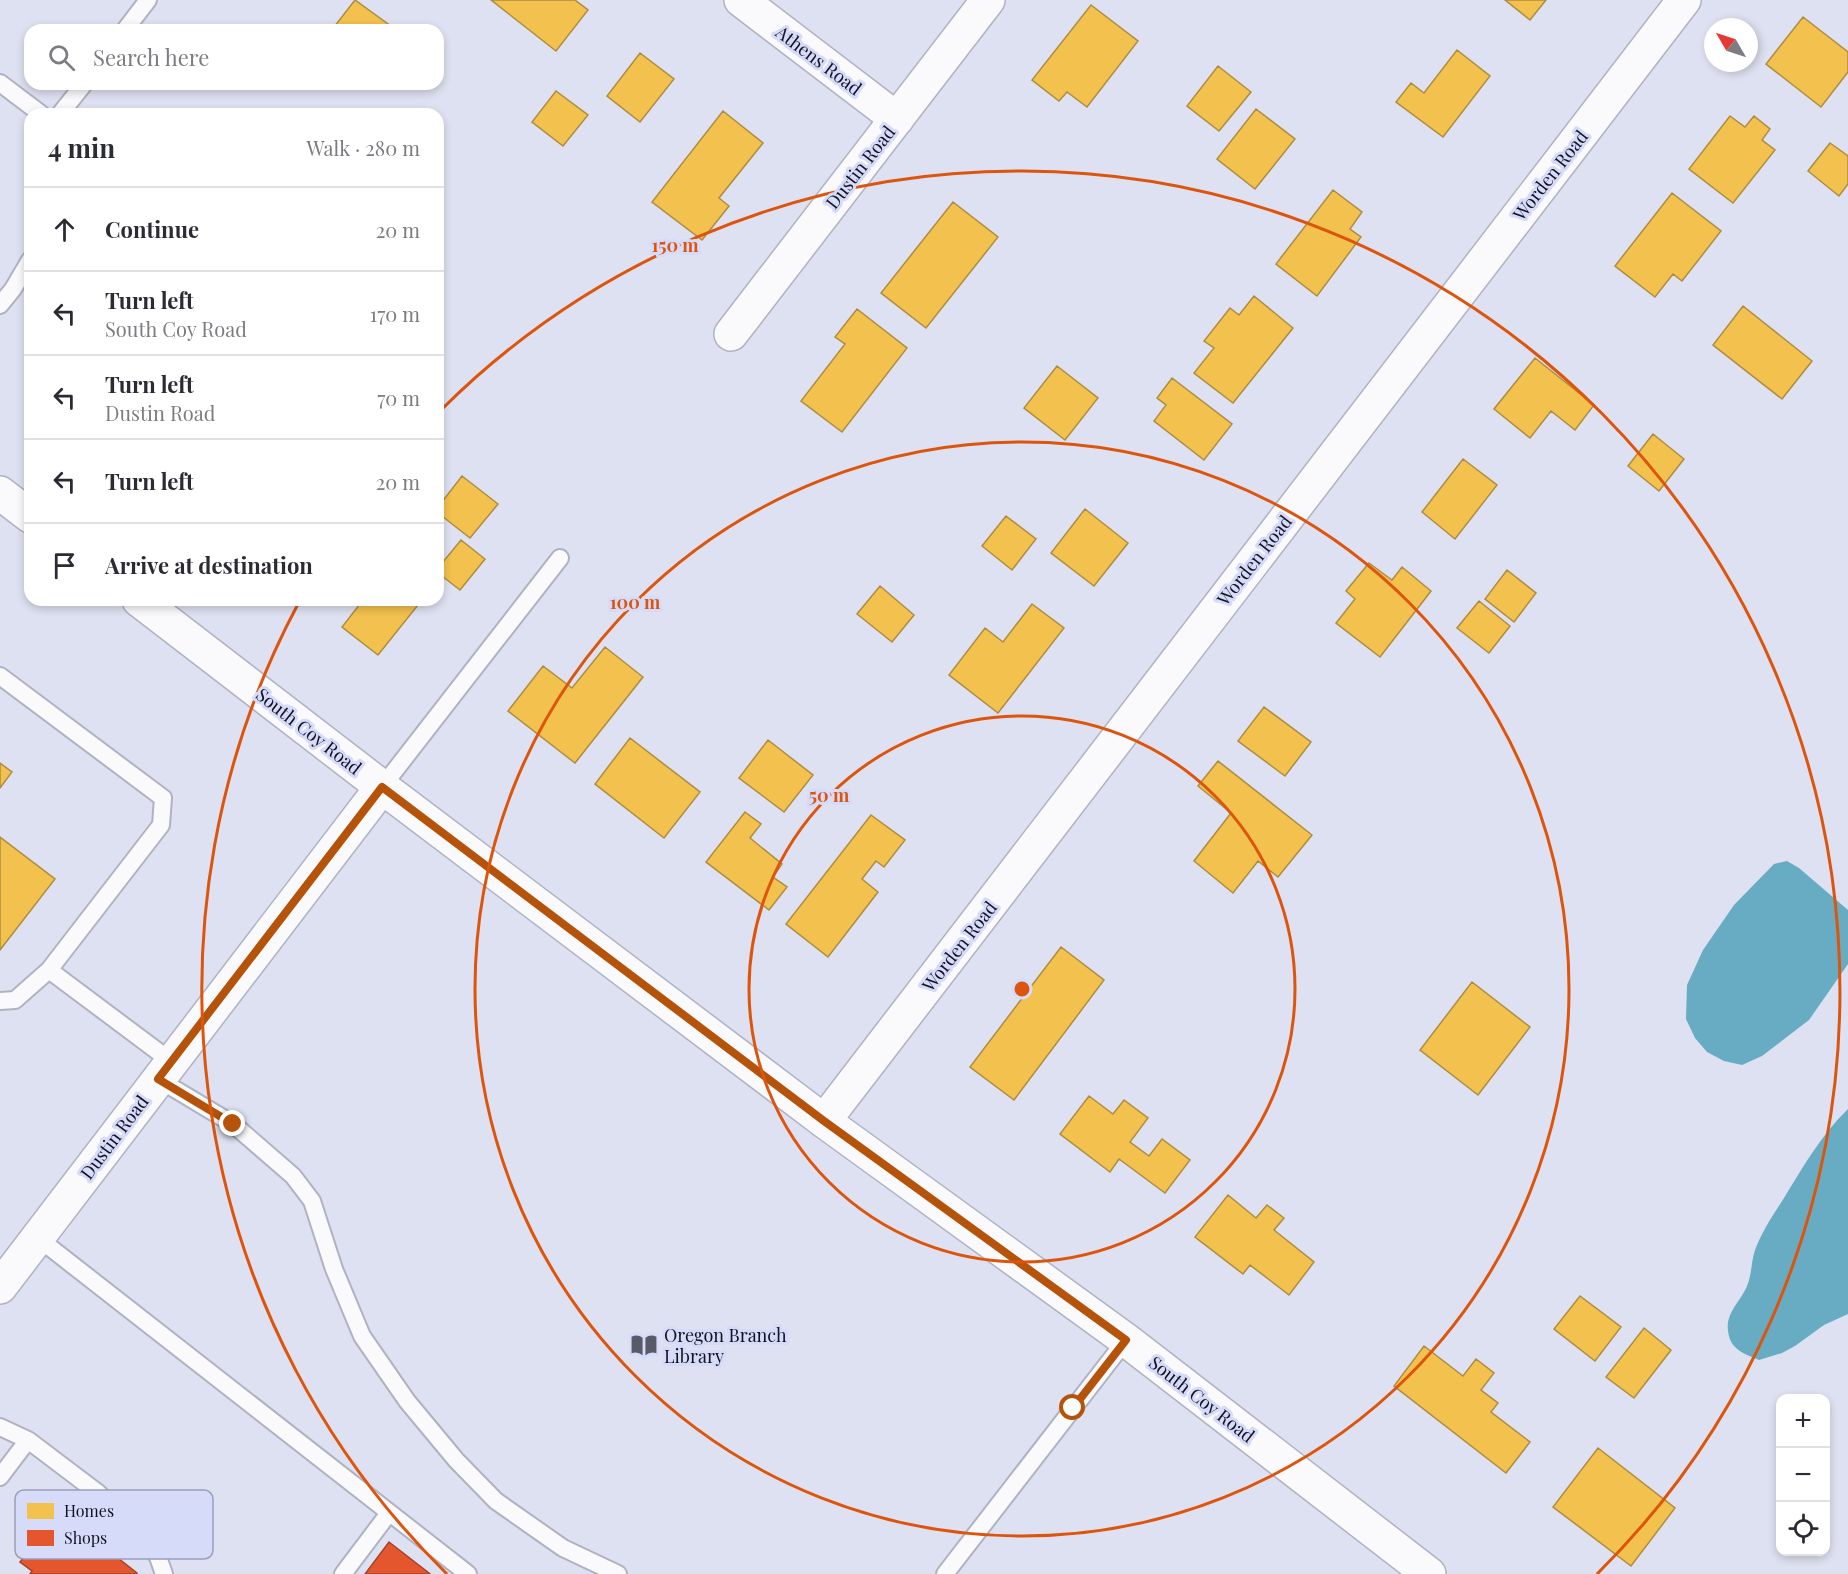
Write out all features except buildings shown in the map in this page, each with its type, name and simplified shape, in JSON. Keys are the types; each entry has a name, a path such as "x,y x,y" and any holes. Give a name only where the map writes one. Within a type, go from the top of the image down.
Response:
{"street":[{"name":"Athens Road","path":"741,0 897,119"},
{"name":"Dustin Road","path":"731,334 988,0"},
{"name":"Worden Road","path":"824,1121 1684,0"},
{"path":"0,493 24,511"},
{"name":"South Coy Road","path":"147,606 824,1121 1126,1340 1429,1574"},
{"name":"Dustin Road","path":"4,1274 38,1238 382,787"}],"lane":[{"path":"130,24 148,0"},
{"path":"0,83 33,108"},
{"path":"65,108 79,90"},
{"path":"0,305 24,270"},
{"path":"382,787 560,558"},
{"path":"0,676 163,798 161,825 49,970 15,1000 0,1001"},
{"path":"49,970 165,1071 233,1124 293,1176 312,1201 334,1269 362,1335 407,1401 456,1460 496,1501 563,1548 618,1574"},
{"path":"38,1238 468,1574"},
{"path":"945,1574 1126,1340"},
{"path":"0,1427 28,1440 94,1490"},
{"path":"0,1477 28,1440"},
{"path":"342,1574 389,1513"},
{"path":"159,1559 164,1574"}],"water":[{"path":"1787,861 1799,868 1848,910 1848,964 1809,1020 1762,1056 1742,1065 1724,1061 1707,1052 1695,1038 1686,1019 1687,985 1703,950 1734,905 1774,864"},
{"path":"1848,1109 1848,1314 1824,1325 1782,1353 1759,1360 1733,1345 1728,1328 1730,1315 1747,1286 1755,1250 1768,1223 1813,1152"}],"place":[{"name":"Oregon Branch Library","path":"644,1345"}],"route":[{"path":"233,1124 158,1079 382,787 824,1121 1126,1340 1073,1408"}]}
